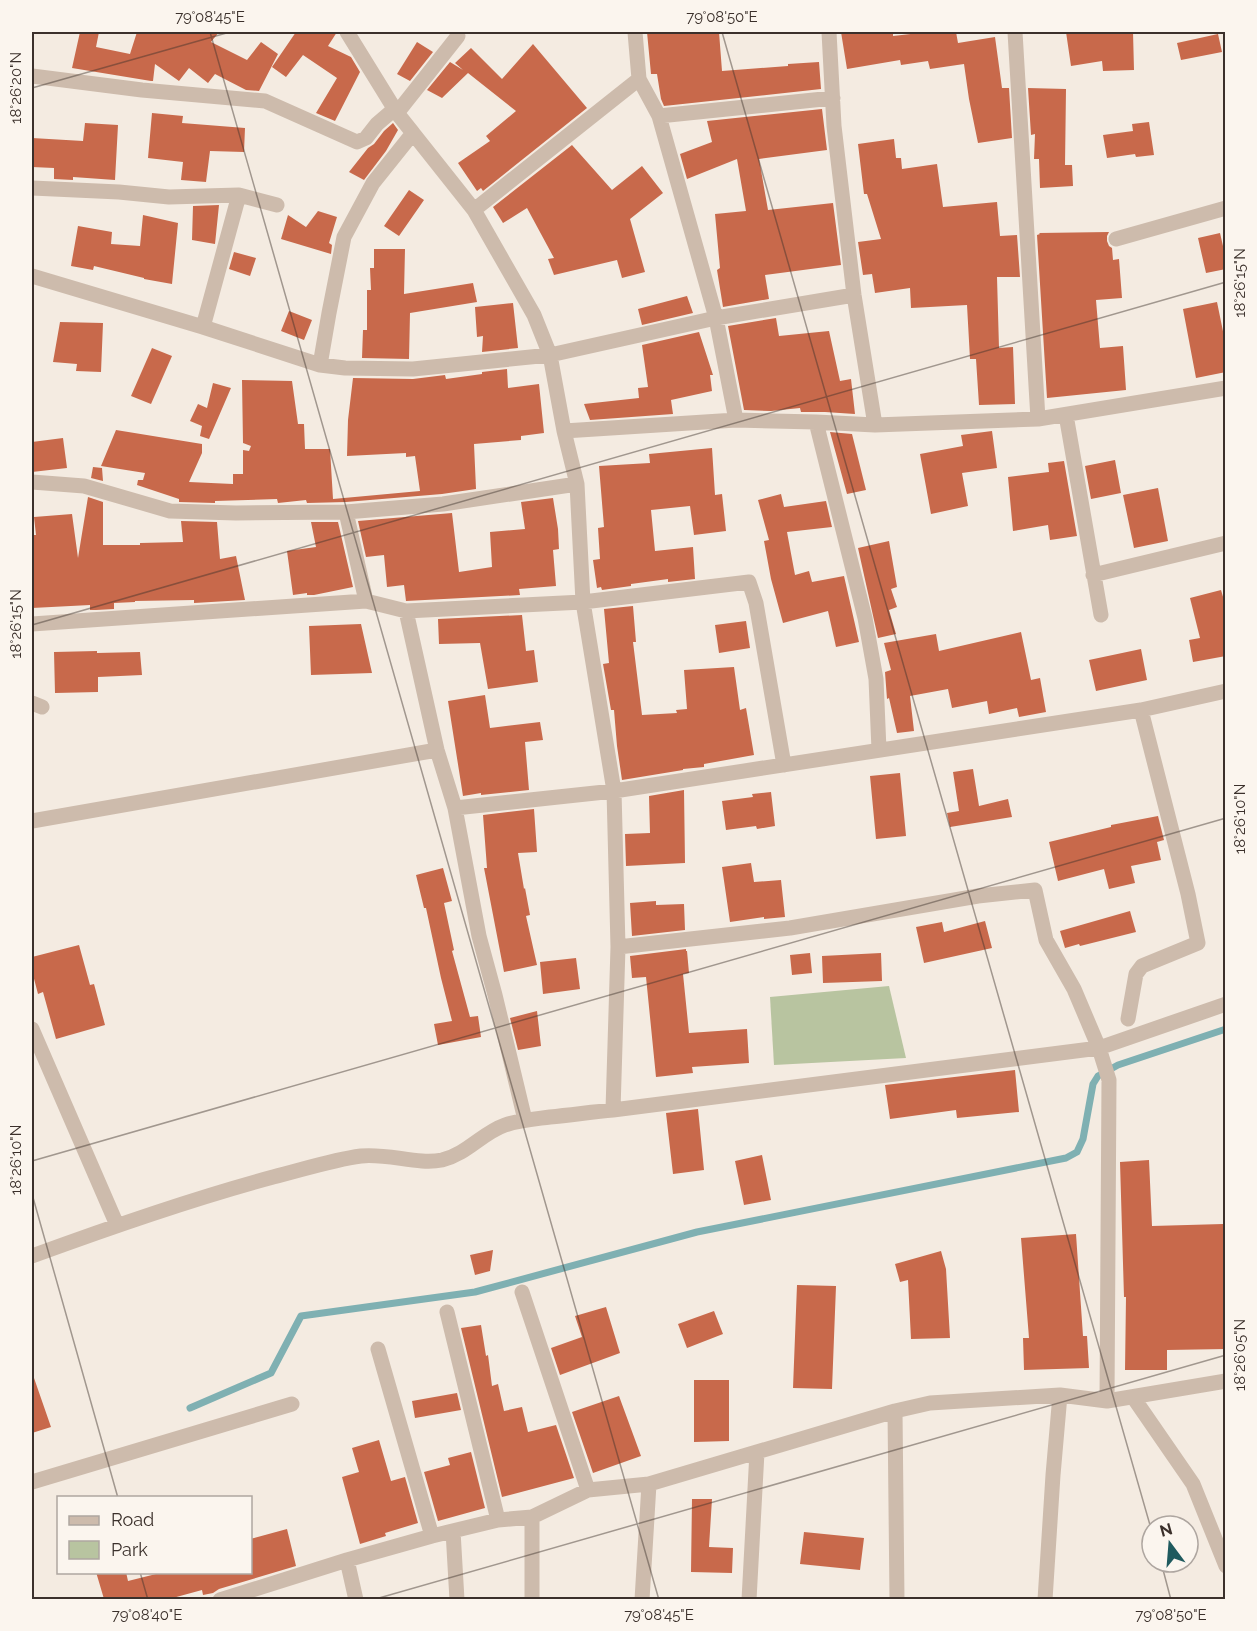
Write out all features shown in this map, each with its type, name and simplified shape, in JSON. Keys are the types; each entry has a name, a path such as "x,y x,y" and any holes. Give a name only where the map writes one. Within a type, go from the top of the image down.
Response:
{"street":[{"path":"347,32 397,113 474,210 534,315 550,355 564,431 577,484 583,602 614,791 618,947 613,1110"},
{"path":"635,32 639,79 658,116 716,318 736,420"},
{"path":"829,32 834,126 854,295 875,425"},
{"path":"1015,32 1038,420"},
{"path":"397,113 458,36"},
{"path":"32,76 142,90 265,101 357,142 366,138 391,112 397,113"},
{"path":"474,210 639,79"},
{"path":"658,116 833,98"},
{"path":"320,365 344,237 373,183 413,132"},
{"path":"32,188 119,192 169,198 239,195 277,205"},
{"path":"204,327 239,195"},
{"path":"1116,239 1226,208"},
{"path":"32,276 204,327 320,365 345,368 413,369 550,355 716,318 854,295"},
{"path":"564,431 736,420 875,425 1038,420 1226,388"},
{"path":"1066,415 1101,615"},
{"path":"816,422 865,618 876,680 879,750"},
{"path":"32,482 84,486 170,511 236,513 346,512 443,504 577,484"},
{"path":"346,512 366,601"},
{"path":"1094,575 1226,543"},
{"path":"32,624 366,601 406,611 583,602 750,582 756,603 784,765"},
{"path":"406,611 437,750 454,808 479,936 525,1120"},
{"path":"454,808 614,791 1141,710 1226,691"},
{"path":"1128,1019 1136,974 1142,966 1198,943 1188,894 1141,710"},
{"path":"32,821 437,750"},
{"path":"618,947 790,928 978,896 1035,890 1046,940 1074,989 1101,1054 1108,1080 1107,1401"},
{"path":"32,1256 215,1193 323,1164 362,1156 387,1155 424,1161 441,1160 459,1154 486,1134 505,1125 525,1120 1101,1054 1226,1004"},
{"path":"32,1029 117,1225"},
{"path":"522,1292 588,1490"},
{"path":"447,1312 498,1520"},
{"path":"378,1349 432,1536"},
{"path":"220,1599 261,1594 347,1560 432,1536 498,1520 532,1517 588,1490 649,1484 895,1411 930,1403 1060,1395 1107,1401 1226,1381"},
{"path":"1045,1599 1060,1395"},
{"path":"1133,1397 1193,1484 1226,1566"},
{"path":"32,1482 292,1404"},
{"path":"895,1411 897,1599"},
{"path":"749,1599 757,1452"},
{"path":"642,1599 649,1484"},
{"path":"532,1517 532,1599"},
{"path":"453,1531 457,1599"},
{"path":"347,1560 356,1599"}],"green space":[{"path":"889,986 906,1058 774,1065 770,997"}],"building":[{"path":"80,32 99,32 96,47 130,54 137,32 219,32 211,42 247,60 261,42 278,54 259,91 246,90 215,74 208,83 189,68 179,81 155,64 153,81 151,81 72,68"},
{"path":"296,32 337,32 328,46 351,57 360,72 335,121 316,113 337,78 303,55 286,77 272,67"},
{"path":"647,32 719,32 722,71 819,62 821,89 664,106 657,74 651,74"},
{"path":"841,32 893,32 893,36 956,32 958,43 995,37 1002,88 1009,88 1012,138 978,143 964,64 930,69 928,61 901,65 900,60 847,69"},
{"path":"1066,32 1133,32 1134,70 1103,71 1102,61 1071,66"},
{"path":"1218,34 1222,52 1181,60 1177,43"},
{"path":"417,42 433,52 410,81 397,74"},
{"path":"533,44 587,108 483,191 481,188 477,191 458,163 490,141 486,136 516,111 468,73 442,98 427,90 450,62 463,70 455,63 471,48 502,79"},
{"path":"1028,88 1066,89 1065,165 1072,165 1073,186 1040,188 1039,159 1034,159 1035,134 1031,135"},
{"path":"822,109 827,150 759,159 768,210 833,203 841,265 765,275 769,299 723,307 717,270 720,268 715,214 746,211 737,159 687,179 680,154 712,142 707,121"},
{"path":"152,113 183,116 182,123 245,128 244,152 210,151 206,182 181,180 183,162 148,158"},
{"path":"1149,122 1154,155 1136,157 1135,154 1107,158 1103,135 1133,131 1132,124"},
{"path":"85,123 118,125 115,180 73,177 73,180 54,179 54,168 32,167 32,138 83,141"},
{"path":"393,123 398,130 386,151 364,180 349,172 368,148"},
{"path":"894,139 896,158 901,158 902,169 937,164 943,207 997,202 1000,236 1017,235 1020,277 997,277 999,348 1013,347 1015,404 979,405 976,359 970,359 967,305 911,308 910,288 875,293 872,274 863,275 858,242 881,239 867,194 864,194 858,144"},
{"path":"572,145 612,190 642,166 663,193 630,219 645,272 622,278 617,260 554,275 548,259 554,258 527,208 503,223 493,207"},
{"path":"409,190 424,200 399,236 384,226"},
{"path":"219,205 215,244 192,240 193,206"},
{"path":"318,211 337,217 329,243 332,245 331,254 281,239 288,215 306,227"},
{"path":"143,215 178,223 172,284 94,266 93,270 71,266 78,226 112,232 111,244 140,246"},
{"path":"1109,232 1107,241 1112,248 1113,260 1119,259 1122,298 1096,300 1100,348 1123,346 1126,390 1047,398 1037,235 1039,233"},
{"path":"1220,233 1226,269 1206,273 1198,238"},
{"path":"374,249 405,249 404,294 473,283 477,302 410,313 409,359 362,358 363,330 367,330 367,290 371,290 370,268 374,268"},
{"path":"234,252 256,258 250,276 229,269"},
{"path":"687,296 693,313 642,325 638,309"},
{"path":"1217,302 1226,346 1226,372 1196,378 1183,309"},
{"path":"513,303 518,348 482,352 483,336 477,337 475,307"},
{"path":"289,311 312,320 304,340 281,331"},
{"path":"776,318 779,336 829,331 840,381 851,379 855,414 801,412 800,408 771,411 744,410 728,326"},
{"path":"60,322 103,323 101,372 76,371 77,364 53,362"},
{"path":"699,332 713,375 710,375 712,391 671,400 673,414 590,420 584,404 639,398 638,388 648,387 642,345"},
{"path":"152,348 172,356 151,404 131,396"},
{"path":"507,369 508,388 539,384 544,433 521,436 521,440 474,444 476,489 346,502 307,503 306,500 278,503 277,499 215,501 215,503 179,502 179,499 137,485 138,480 143,480 145,473 101,466 116,430 202,444 202,453 189,482 233,484 233,474 243,474 243,450 249,451 251,446 243,443 242,380 292,381 298,424 304,424 305,449 330,449 333,499 420,491 415,456 406,457 406,453 347,456 353,378 413,379 445,375 446,379"},
{"path":"213,383 231,388 209,439 200,436 202,426 190,421 198,404 207,408"},
{"path":"992,431 997,468 962,473 968,506 931,514 920,454 963,446 961,435"},
{"path":"830,432 852,434 866,490 847,494"},
{"path":"63,438 67,468 32,472 32,442"},
{"path":"712,448 715,495 722,494 726,531 694,535 690,506 651,510 655,551 693,547 695,579 668,582 668,579 602,590 601,587 597,588 593,560 600,559 598,528 604,527 599,466 650,463 649,454"},
{"path":"1115,460 1121,493 1091,499 1085,466"},
{"path":"1064,461 1077,536 1050,540 1048,525 1013,531 1008,477 1049,472 1048,463"},
{"path":"93,467 102,468 103,481 91,478"},
{"path":"1158,488 1168,541 1134,548 1123,495"},
{"path":"781,494 784,507 826,501 832,527 787,532 795,575 809,571 812,582 844,576 859,642 836,647 828,611 783,623 771,579 764,541 769,540 758,500"},
{"path":"88,497 103,502 103,545 183,542 181,521 217,522 220,559 236,556 245,600 194,603 194,600 135,601 114,603 114,609 96,610 90,610 90,605 32,608 32,535 36,535 34,517 72,514 78,558"},
{"path":"553,498 559,549 553,550 556,586 519,589 520,595 406,601 404,585 387,587 384,555 366,557 358,521 452,513 459,572 492,567 490,532 525,529 521,502"},
{"path":"311,522 338,522 353,587 314,595 307,595 307,593 293,595 287,551 316,547"},
{"path":"889,541 897,587 891,589 897,607 889,610 896,634 878,638 858,548"},
{"path":"1221,590 1226,607 1226,656 1193,662 1189,640 1200,638 1190,598"},
{"path":"633,606 636,642 633,642 642,715 677,713 676,710 687,709 684,670 734,667 740,710 746,708 754,755 704,764 704,767 622,780 614,710 611,710 603,664 609,663 604,609"},
{"path":"522,615 526,651 534,650 538,682 488,689 480,643 439,644 438,619"},
{"path":"746,621 750,648 719,653 715,625"},
{"path":"361,624 372,673 311,675 309,626"},
{"path":"1021,632 1031,680 1040,678 1046,712 1019,717 1017,708 989,714 987,701 952,708 948,689 910,696 914,731 897,733 889,698 887,699 885,672 891,670 884,643 936,634 939,651"},
{"path":"1141,649 1147,680 1096,691 1089,660"},
{"path":"97,651 97,653 140,652 142,675 98,677 98,692 55,693 54,652"},
{"path":"485,695 490,728 540,722 543,740 525,742 529,790 463,796 448,701"},
{"path":"973,769 979,806 1008,799 1012,817 950,827 947,813 959,811 953,772"},
{"path":"900,773 906,836 876,839 870,776"},
{"path":"684,790 685,863 626,866 625,834 650,833 649,796"},
{"path":"771,792 775,826 726,830 722,801"},
{"path":"534,809 537,852 518,853 530,915 526,916 537,965 504,972 484,868 487,868 483,815"},
{"path":"1158,816 1164,840 1157,842 1161,860 1131,866 1135,883 1109,889 1104,869 1058,881 1049,842 1111,827 1111,825"},
{"path":"751,863 754,882 781,880 785,917 764,919 764,917 730,922 722,867"},
{"path":"443,868 452,901 444,903 454,950 452,951 470,1017 478,1016 481,1037 438,1045 434,1024 452,1021 426,908 424,908 416,875"},
{"path":"656,901 656,905 684,904 685,930 632,936 630,903"},
{"path":"1130,911 1136,932 1065,948 1060,931"},
{"path":"985,921 992,948 924,963 916,927 942,922 944,932"},
{"path":"79,945 90,985 94,984 105,1025 56,1039 43,992 38,994 32,971 32,957"},
{"path":"686,949 689,973 683,974 689,1033 747,1029 749,1063 692,1067 693,1073 656,1077 646,977 632,978 630,956"},
{"path":"810,953 812,973 792,975 790,955"},
{"path":"881,953 882,981 823,983 822,956"},
{"path":"576,958 580,989 543,994 540,962"},
{"path":"537,1011 541,1046 518,1050 510,1018"},
{"path":"1015,1070 1019,1112 957,1118 956,1110 890,1119 885,1085"},
{"path":"698,1109 704,1170 673,1174 666,1113"},
{"path":"762,1155 771,1200 744,1205 735,1161"},
{"path":"1149,1160 1152,1226 1223,1224 1226,1349 1167,1350 1167,1370 1125,1370 1126,1297 1124,1297 1120,1162"},
{"path":"1076,1234 1083,1336 1087,1336 1089,1368 1024,1370 1023,1338 1029,1338 1021,1238"},
{"path":"493,1250 490,1271 475,1275 470,1255"},
{"path":"941,1251 946,1269 950,1338 911,1339 908,1280 900,1282 895,1264"},
{"path":"797,1285 836,1286 832,1389 793,1388"},
{"path":"606,1307 620,1353 560,1375 551,1348 582,1337 575,1316"},
{"path":"714,1311 723,1334 687,1348 678,1324"},
{"path":"481,1325 492,1386 498,1384 504,1411 522,1407 528,1432 556,1425 574,1478 502,1497 461,1328"},
{"path":"34,1378 51,1427 32,1433 32,1379"},
{"path":"694,1380 729,1380 729,1441 694,1442"},
{"path":"457,1393 461,1410 415,1418 412,1401"},
{"path":"619,1396 641,1456 593,1473 572,1412"},
{"path":"379,1440 391,1481 405,1477 418,1523 385,1533 386,1536 360,1544 342,1477 359,1472 352,1448"},
{"path":"471,1452 485,1508 438,1521 424,1472 450,1465 448,1458"},
{"path":"692,1499 712,1499 709,1547 733,1548 732,1573 691,1572"},
{"path":"287,1529 296,1566 203,1595 202,1590 169,1599 104,1599 97,1574 126,1574 128,1581 156,1574 252,1574 252,1538"},
{"path":"804,1532 864,1538 860,1570 800,1564"}],"waterway":[{"path":"190,1408 271,1373 301,1316 475,1292 697,1232 1066,1158 1077,1152 1083,1139 1093,1084 1098,1076 1118,1065 1226,1029"}]}
